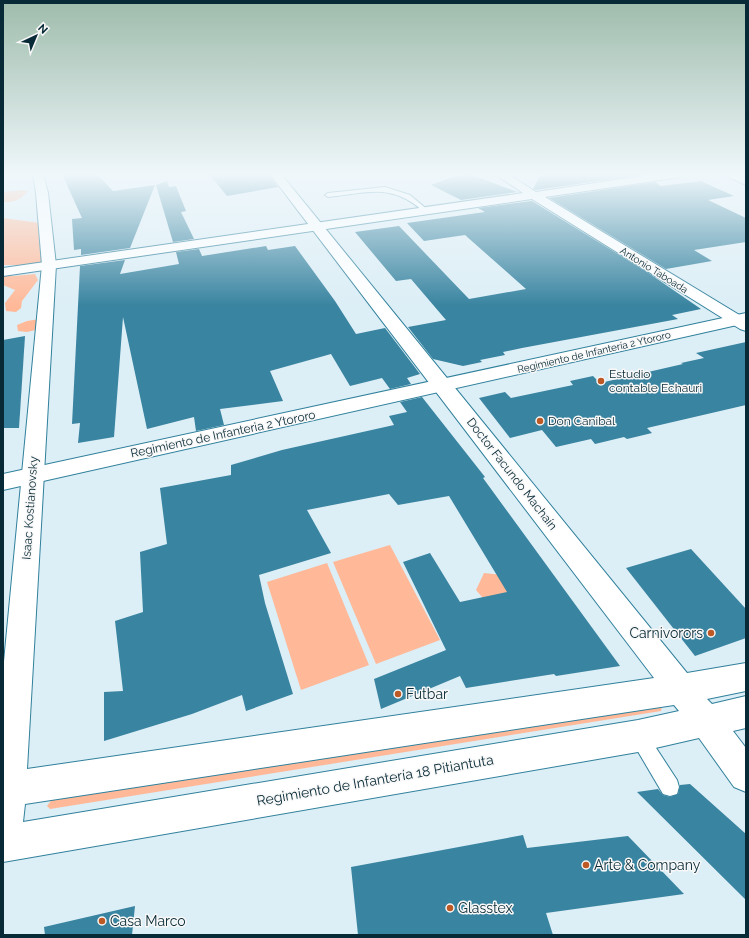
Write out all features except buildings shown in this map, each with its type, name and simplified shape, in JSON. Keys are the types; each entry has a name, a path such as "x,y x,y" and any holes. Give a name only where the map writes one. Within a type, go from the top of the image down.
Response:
{"main road":[{"name":"Isaac Kostianovsky","path":"3,843 6,790 49,265 44,218"},
{"name":"Doctor Facundo Machaín","path":"311,218 681,689 746,775"},
{"path":"3,272 380,218"},
{"name":"Antonio Taboada","path":"570,218 743,322"},
{"name":"Regimiento de Infantería 2 Ytororo","path":"443,386 743,322"},
{"name":"Regimiento de Infanteria 2 Ytororo","path":"3,482 443,386"},
{"path":"6,790 681,689 746,677"},
{"name":"Regimiento de Infantería 18 Pitiantuta","path":"3,843 638,736 703,720 746,712"}],"lane":[{"path":"638,736 670,787"}],"shaded area":[{"path":"3,218 40,223 41,257 49,265 3,265"},
{"path":"35,274 38,280 22,301 21,308 16,312 6,311 5,303 15,290 3,285 3,275 14,276"},
{"path":"40,319 40,329 27,332 18,331 17,325 27,321"},
{"path":"390,545 440,640 376,664 333,562"},
{"path":"327,563 369,665 301,690 267,582"},
{"path":"484,573 521,577 493,610 476,590"},
{"path":"662,706 661,711 50,809 47,806 53,798"}],"place":[{"name":"Estudio contable Echauri","path":"601,381"},
{"name":"Don Canibal","path":"540,421"},
{"name":"Carnivorors","path":"711,633"},
{"name":"Futbar","path":"398,694"},
{"name":"Arte & Company","path":"586,865"},
{"name":"Glasstex","path":"450,908"},
{"name":"Casa Marco","path":"102,921"}]}
